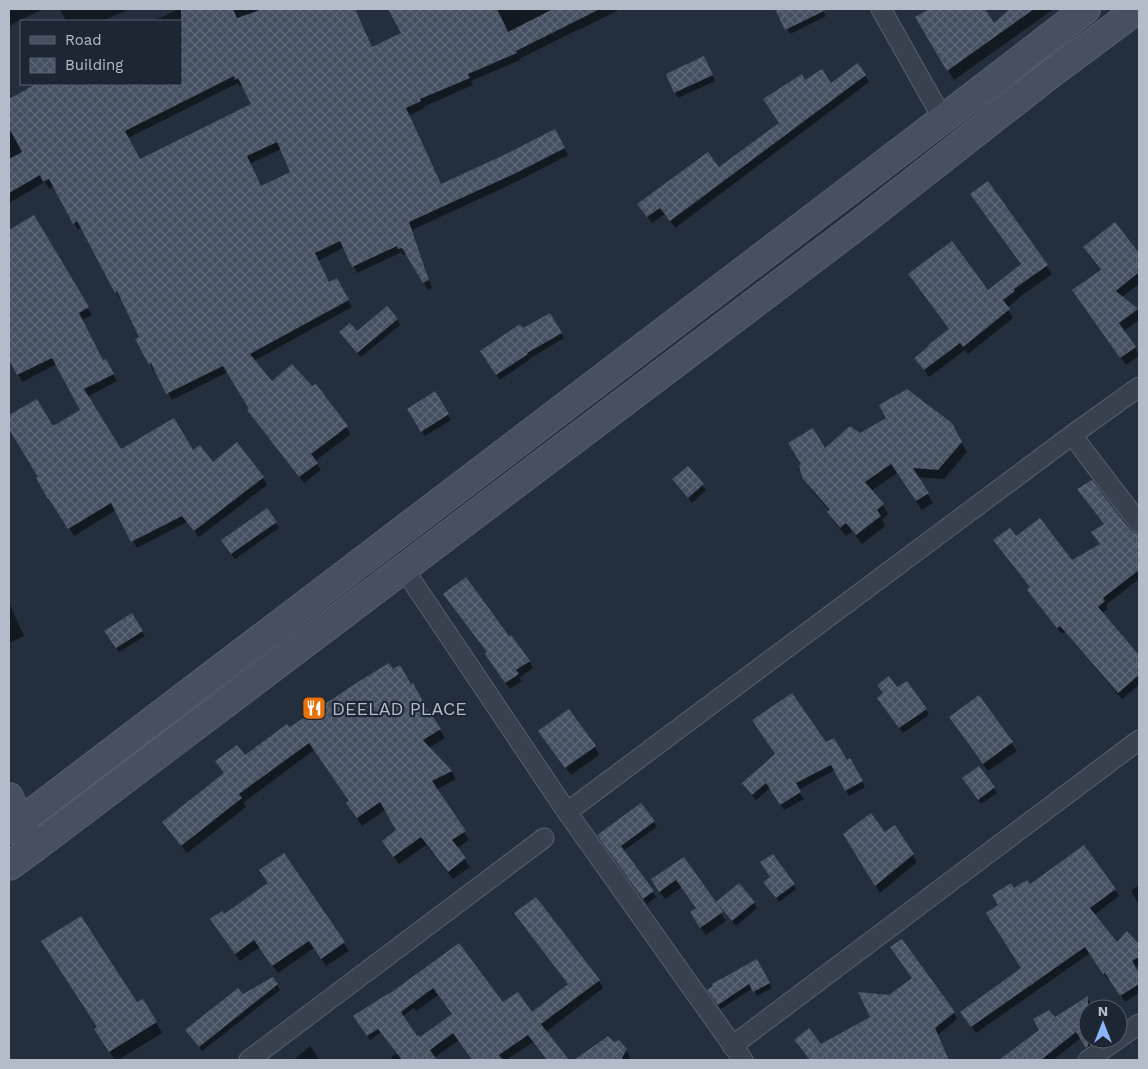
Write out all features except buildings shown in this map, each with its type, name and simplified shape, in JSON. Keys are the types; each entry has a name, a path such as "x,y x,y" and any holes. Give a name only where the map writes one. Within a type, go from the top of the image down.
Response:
{"main road":[{"path":"14,826 1086,9"},
{"path":"16,858 404,569 858,225 1048,76 1138,9"},
{"path":"9,797 14,826 16,858"}],"street":[{"path":"881,9 943,119"},
{"path":"567,812 1139,387"},
{"path":"1072,435 1139,523"},
{"path":"404,569 567,812 738,1053 1139,740"},
{"path":"249,1060 544,838"},
{"path":"1128,1032 1139,1024"},
{"path":"1088,1060 1104,1049"}],"place":[{"name":"DEELAD PLACE","path":"314,708"}]}
